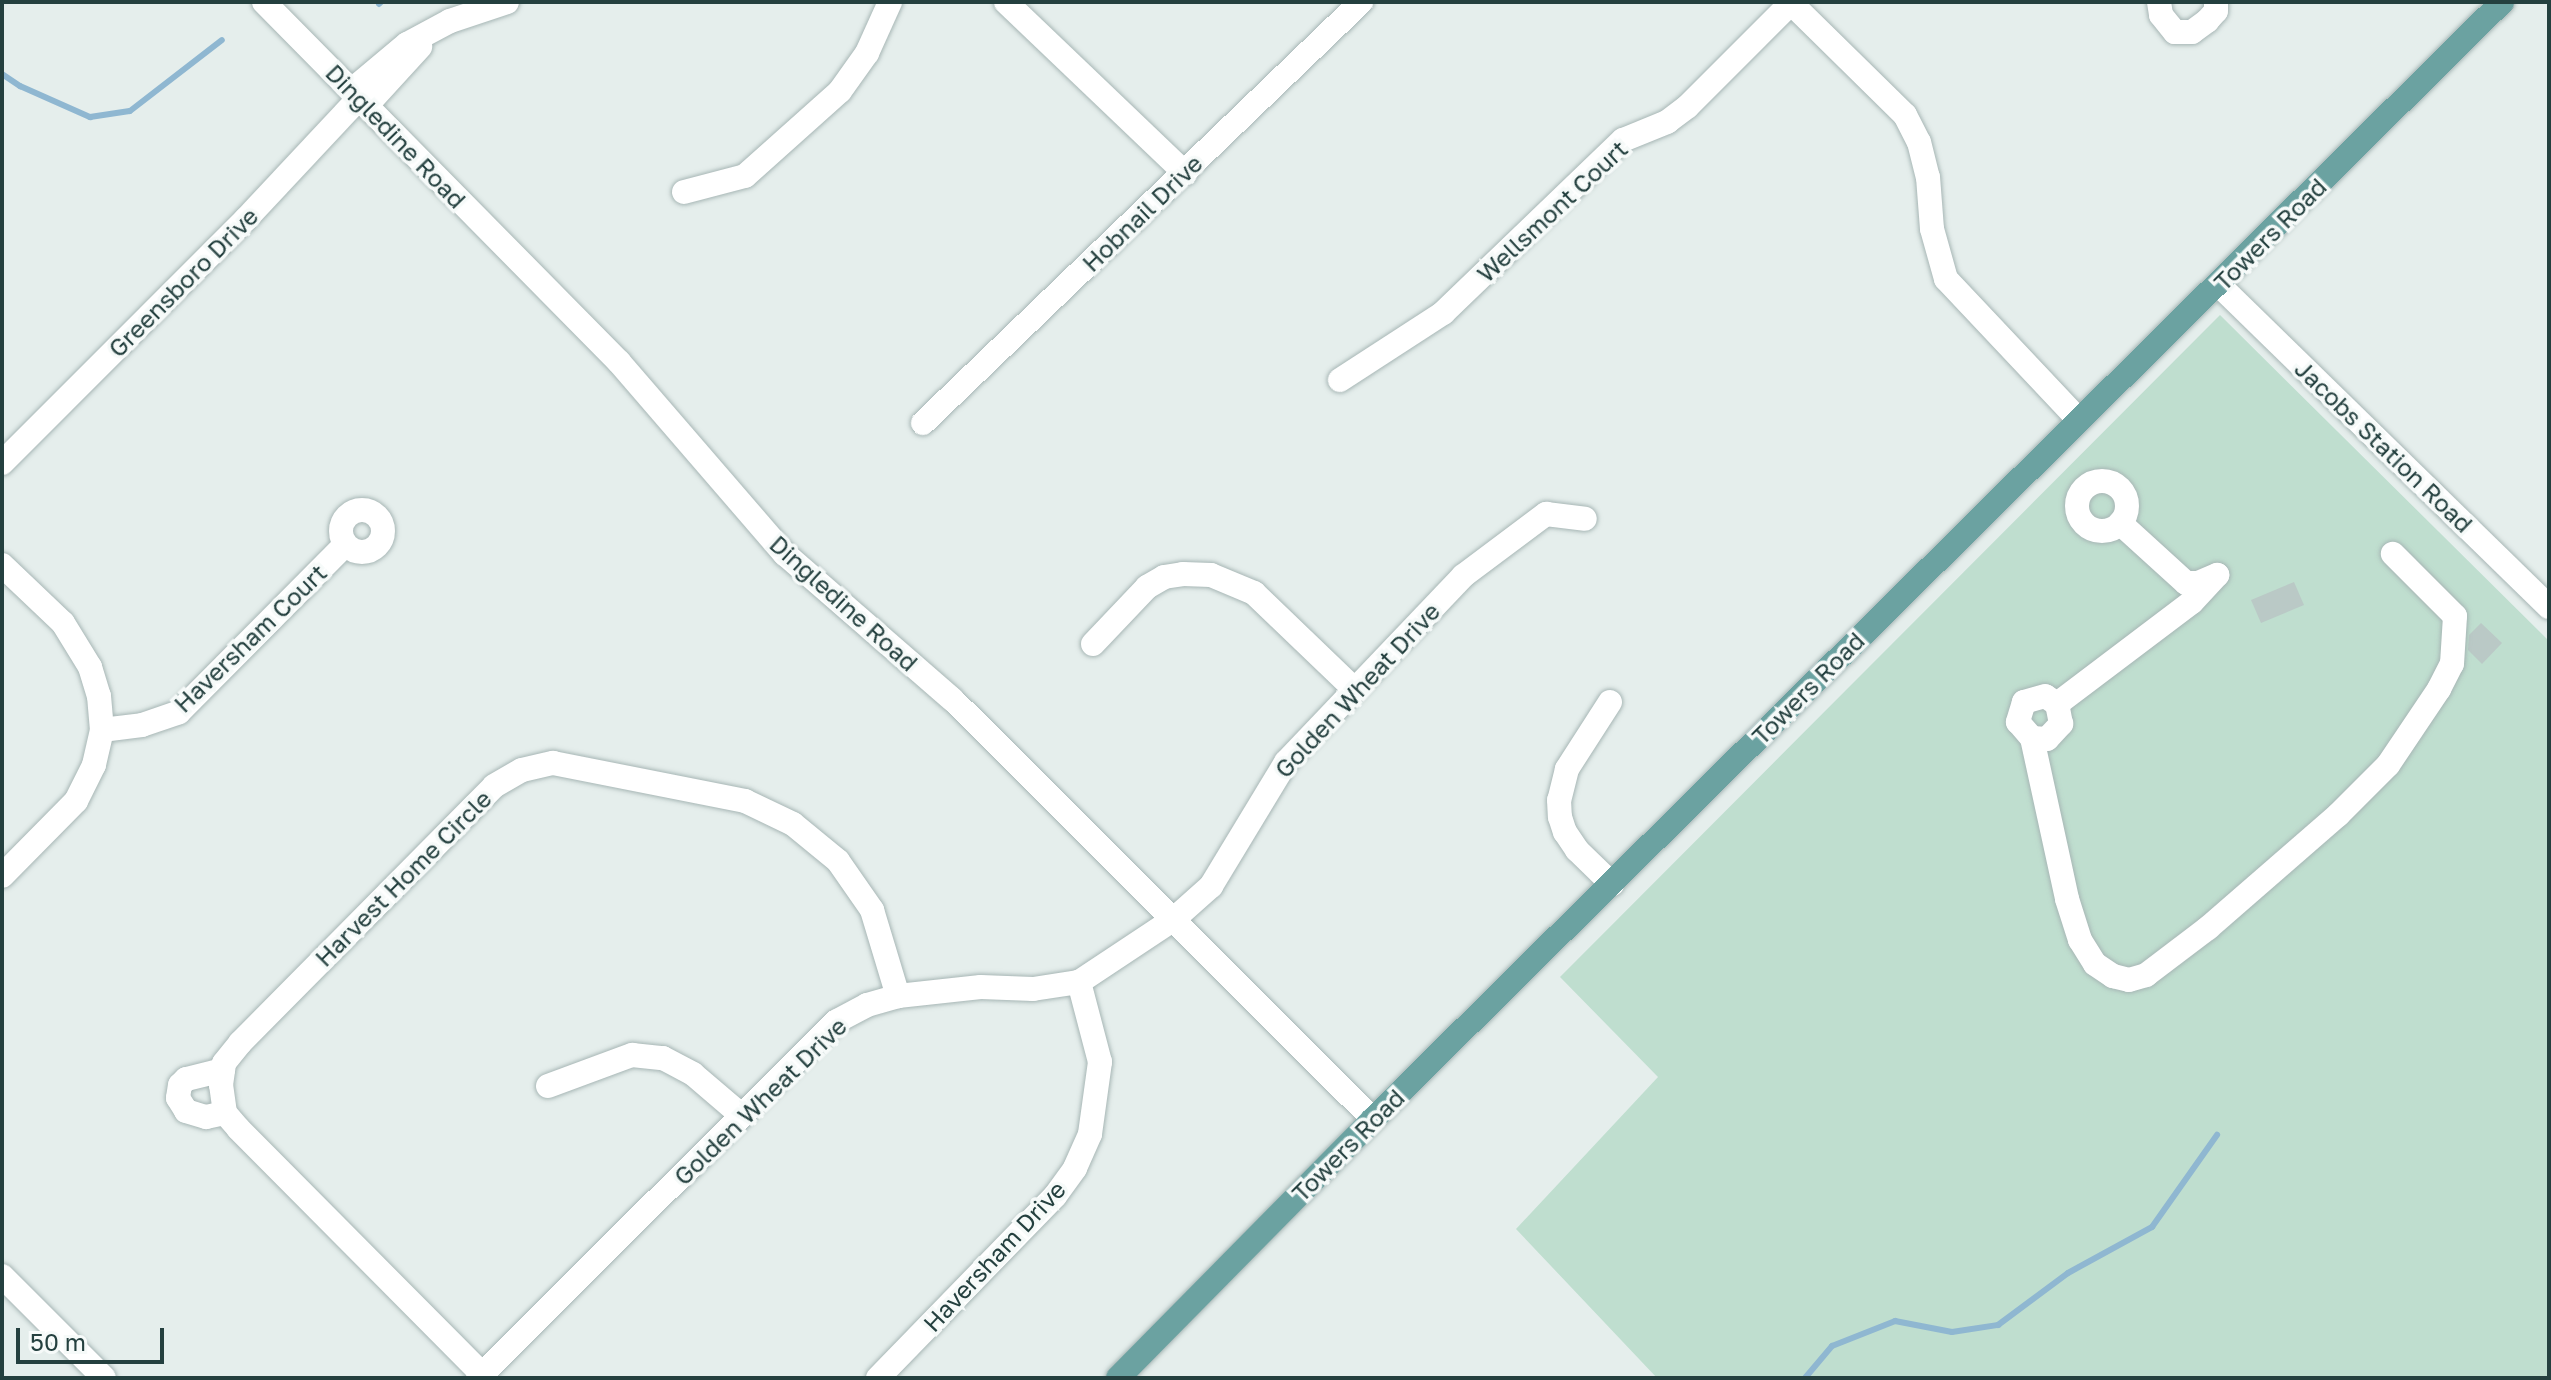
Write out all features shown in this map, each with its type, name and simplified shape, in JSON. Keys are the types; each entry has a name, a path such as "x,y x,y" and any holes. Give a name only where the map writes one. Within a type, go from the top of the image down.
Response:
{"main road":[{"name":"Towers Road","path":"1118,1378 1373,1119 2502,2"}],"street":[{"name":"Dingledine Road","path":"264,2 619,362 785,554 952,699 1373,1119"},
{"name":"Greensboro Drive","path":"2,463 246,219 407,44 450,21 507,2"},
{"path":"684,192 745,176 840,91 867,53 890,2"},
{"path":"1006,2 1185,173"},
{"name":"Hobnail Drive","path":"923,423 1361,2"},
{"path":"1790,2 1905,115 1919,142 1928,177 1932,229 1946,279 2078,419"},
{"name":"Wellsmont Court","path":"1340,380 1443,313 1623,140 1667,122 1688,106 1790,2"},
{"path":"2159,2 2161,15 2175,32 2192,32 2216,11 2216,2"},
{"name":"Jacobs Station Road","path":"2219,285 2549,607"},
{"name":"Golden Wheat Drive","path":"480,1376 837,1021 867,1005 898,996 981,987 1033,989 1079,982 1174,919 1211,886 1286,762 1353,688 1463,576 1546,514 1585,519"},
{"path":"2057,704 2192,602 2217,575 2198,583 2186,583 2120,523"},
{"name":"Haversham Court","path":"102,730 142,725 179,712 345,545"},
{"path":"2032,738 2067,899 2080,940 2095,964 2113,976 2129,980 2146,975 2208,928 2338,815 2388,765 2439,689 2452,664 2455,616 2393,554"},
{"path":"2,565 63,623 90,667 99,696 102,730 94,765 76,801 2,876"},
{"path":"1093,644 1147,587 1164,577 1211,575 1254,593 1353,688"},
{"path":"2038,696 2057,704 2062,717 2058,730 2047,739 2032,738 2021,729 2020,708 2030,697 2038,696"},
{"path":"1610,702 1567,769 1559,800 1565,832 1577,850 1612,884"},
{"name":"Harvest Home Circle","path":"223,1070 224,1063 240,1043 494,786 522,770 553,763 745,801 793,824 838,861 872,910 898,996"},
{"name":"Haversham Drive","path":"878,1378 1055,1196 1075,1168 1090,1134 1100,1062 1079,982"},
{"path":"548,1086 632,1055 663,1058 693,1074 741,1115"},
{"path":"225,1113 206,1117 186,1111 178,1098 180,1085 186,1079 223,1070 225,1113 480,1376"},
{"path":"2,1276 104,1378"}],"green space":[{"path":"2220,315 2549,641 2549,1378 1657,1378 1516,1229 1658,1077 1560,977"}],"building":[{"path":"2294,582 2304,605 2261,623 2251,600"},
{"path":"2481,623 2502,643 2482,664 2468,650 2469,635"}],"waterway":[{"path":"2,74 20,86 90,117 130,111 222,40"},
{"path":"1805,1378 1832,1346 1895,1321 1952,1332 1998,1325 2068,1273 2152,1227 2217,1135"}]}
